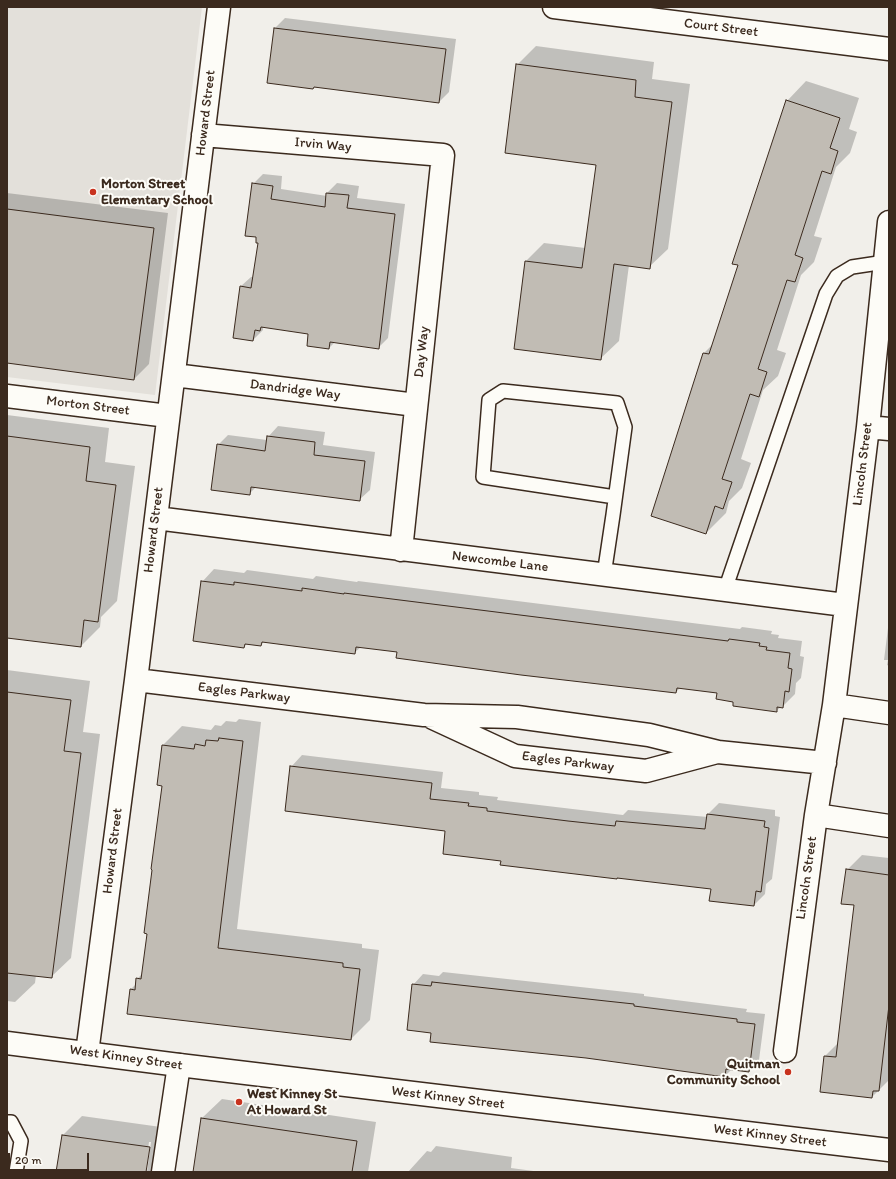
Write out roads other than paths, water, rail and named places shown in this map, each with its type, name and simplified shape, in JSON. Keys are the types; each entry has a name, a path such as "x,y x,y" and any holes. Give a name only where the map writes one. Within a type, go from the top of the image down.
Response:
{"street":[{"name":"Howard Street","path":"87,1052 136,680 219,7"},
{"name":"Court Street","path":"554,7 889,49"},
{"name":"Irvin Way","path":"203,135 443,155"},
{"name":"Day Way","path":"401,550 443,155"},
{"name":"Lincoln Street","path":"785,1051 816,815 834,705 845,605 868,427 889,222"},
{"name":"Dandridge Way","path":"174,375 416,405"},
{"name":"Morton Street","path":"7,396 168,416"},
{"path":"868,427 889,429"},
{"name":"Newcombe Lane","path":"156,518 845,605"},
{"name":"Eagles Parkway","path":"136,680 424,715 517,717 649,735 718,752 825,763"},
{"path":"834,705 889,713"},
{"name":"Eagles Parkway","path":"424,715 515,756 646,771 718,752"},
{"path":"816,815 889,826"},
{"name":"West Kinney Street","path":"7,1043 889,1150"},
{"path":"163,1172 179,1065"}],"lane":[{"path":"725,590 826,294 836,276 852,267 885,262"},
{"path":"604,575 625,427 617,403 503,391 489,400 483,477 615,497"},
{"path":"7,1122 11,1122 21,1141 16,1172"}],"place":[{"name":"Morton Street Elementary School","path":"93,192"},
{"name":"Quitman Community School","path":"788,1072"},
{"name":"West Kinney St At Howard St","path":"239,1102"}]}
